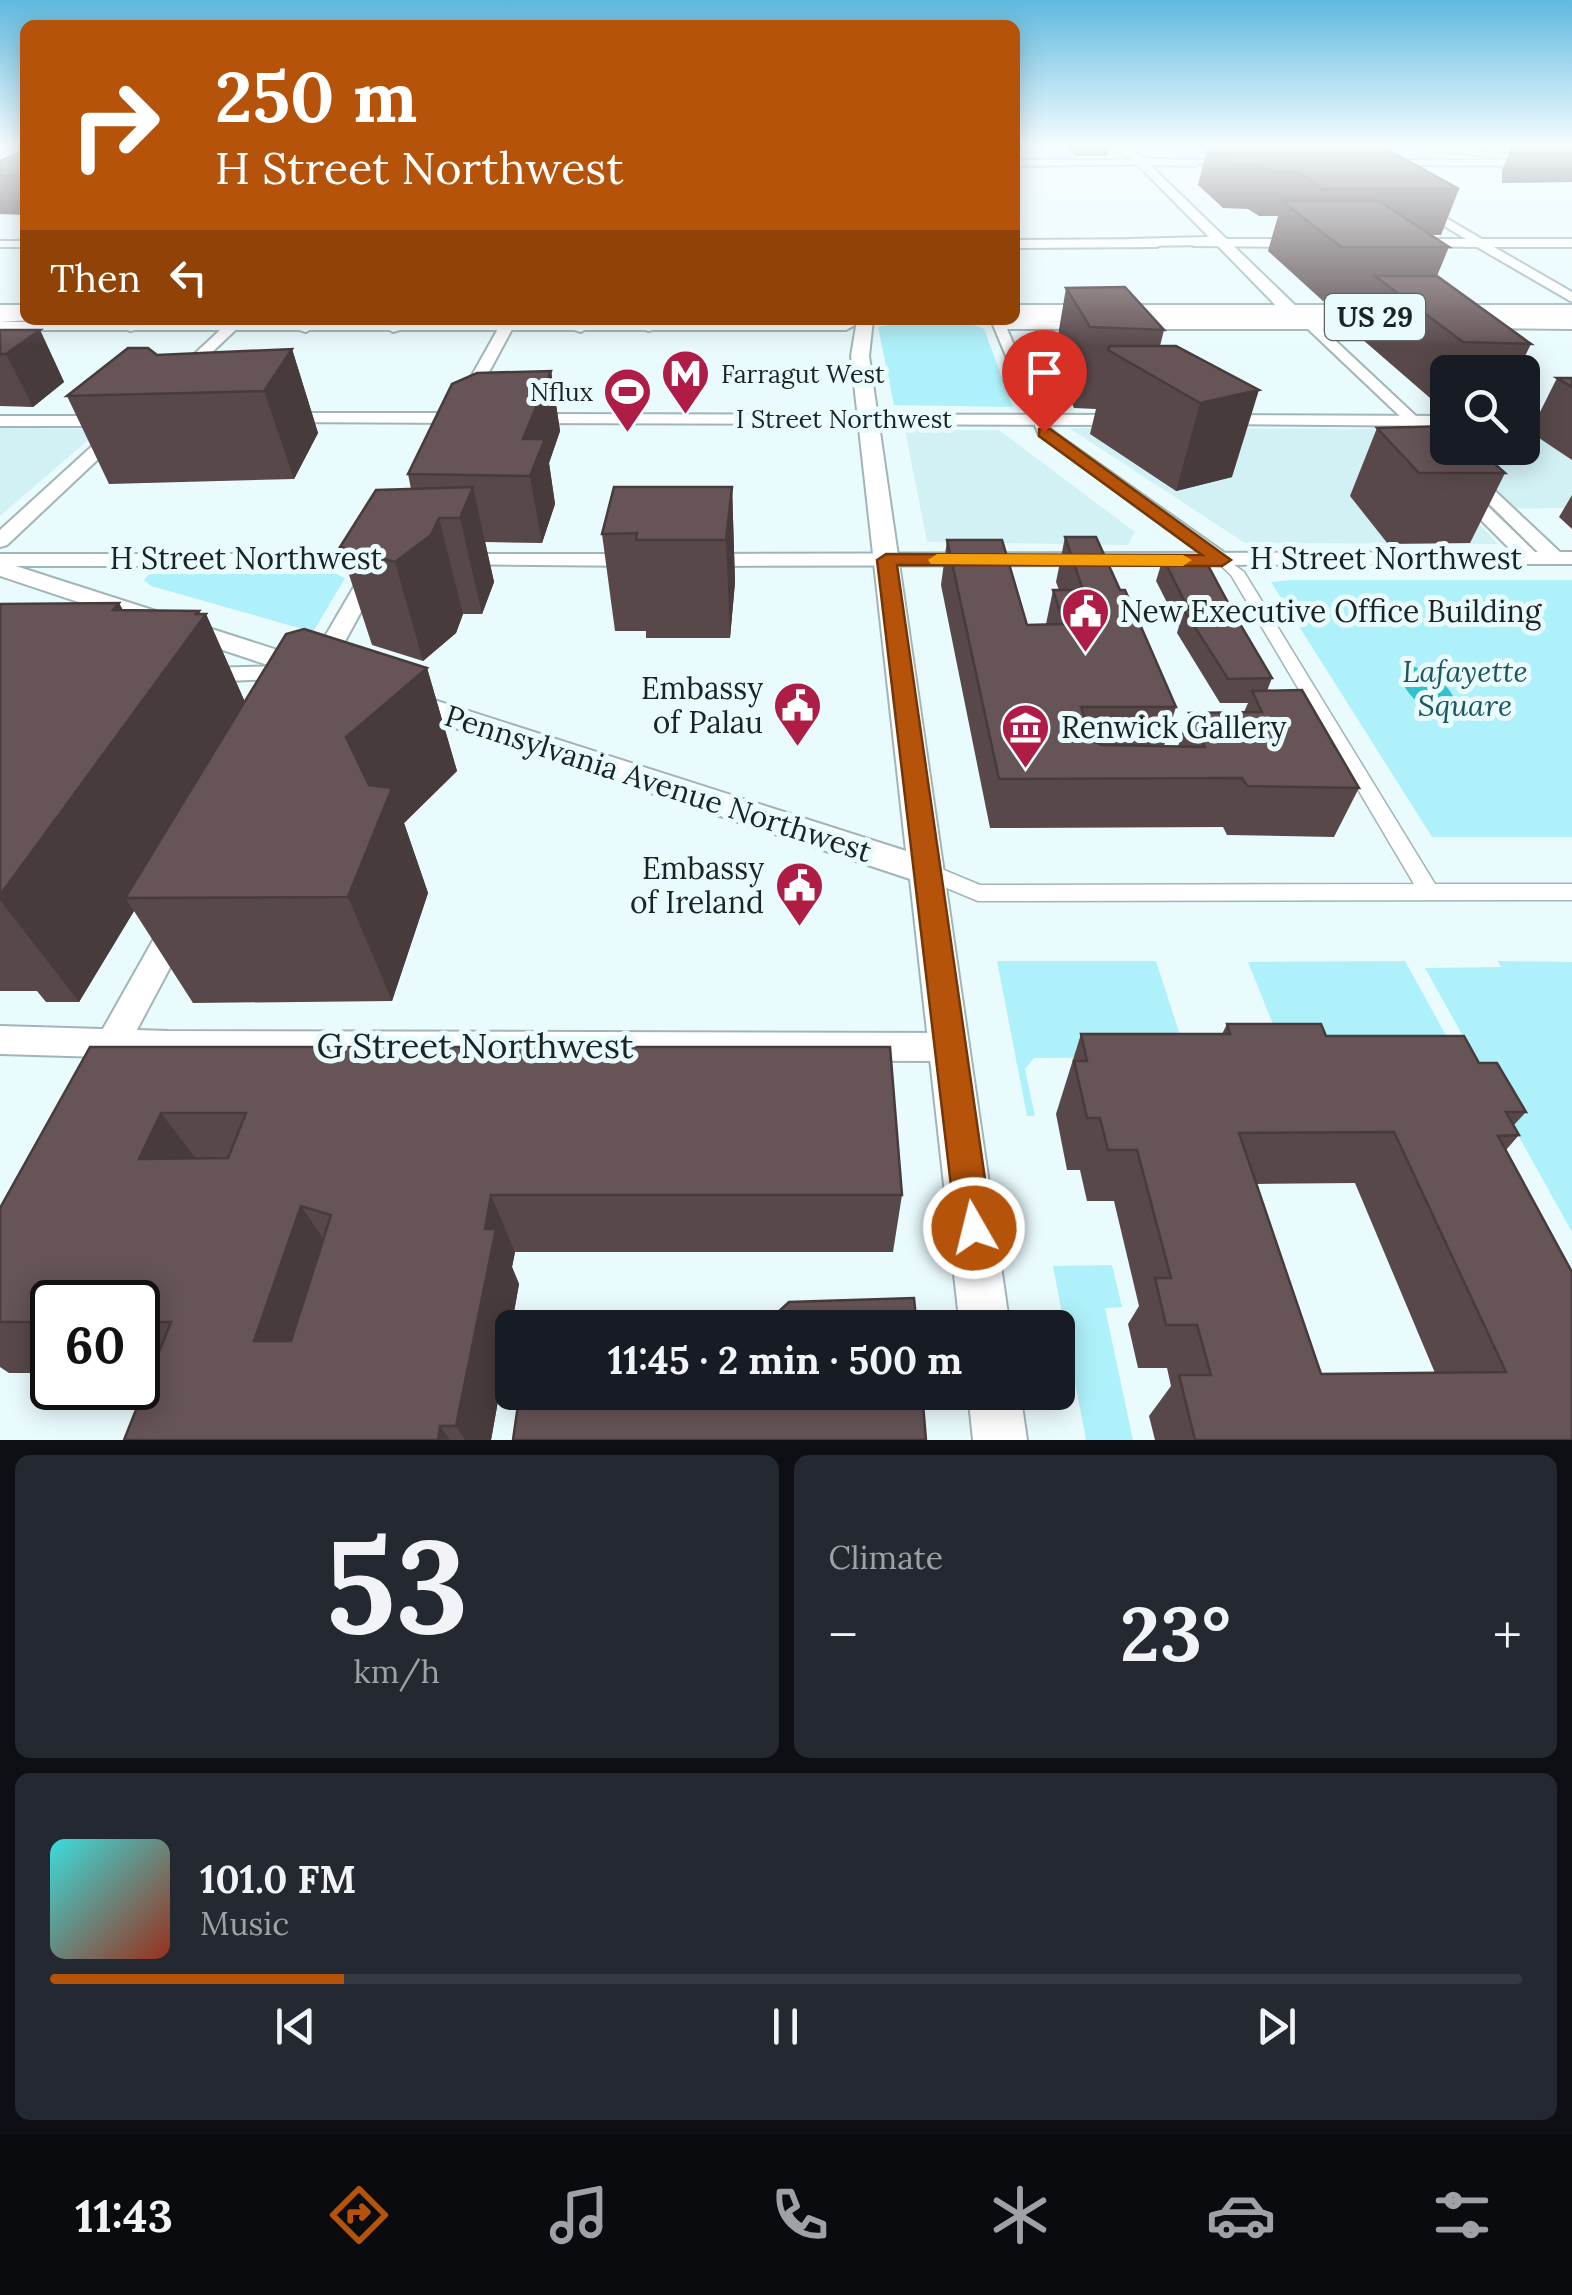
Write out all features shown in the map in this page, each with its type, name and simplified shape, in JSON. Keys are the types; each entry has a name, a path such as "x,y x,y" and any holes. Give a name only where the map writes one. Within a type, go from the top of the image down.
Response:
{"main road":[{"path":"1191,212 1299,319"},
{"path":"1428,212 1572,304"},
{"path":"1402,242 1572,243"},
{"path":"1020,244 1324,243"},
{"path":"1174,317 1227,316"},
{"name":"US 29","path":"1020,321 1408,317"},
{"name":"US 29","path":"1440,317 1572,317"},
{"path":"130,326 137,325"},
{"path":"172,382 234,325"},
{"path":"301,325 306,326"},
{"path":"393,327 402,325"},
{"path":"442,444 507,325"},
{"path":"575,325 580,326"},
{"path":"648,326 654,325"},
{"path":"854,325 984,1310"},
{"name":"I Street Northwest","path":"262,418 1144,420"},
{"path":"0,421 132,420 0,541"},
{"path":"1196,420 1430,420"},
{"path":"1540,420 1572,420"},
{"path":"0,568 320,683 398,556"},
{"name":"H Street Northwest","path":"0,560 398,556 666,560 1564,558"},
{"name":"Pennsylvania Avenue Northwest","path":"379,693 927,871"},
{"path":"78,1105 186,911"},
{"path":"996,1410 1000,1440"}],"street":[{"path":"1440,317 1572,304"},
{"path":"1020,309 1299,319 1412,420 1432,450 1391,420 1299,319"},
{"path":"1020,321 1174,317"},
{"path":"1440,317 1572,325"},
{"path":"0,336 13,321"},
{"path":"107,325 165,325"},
{"path":"283,325 450,325"},
{"path":"556,325 699,325"},
{"path":"1005,325 1038,419 1048,436 1237,572 1430,892"},
{"path":"1460,466 1564,558"},
{"path":"1454,484 1530,558"},
{"path":"179,675 320,683"},
{"name":"Pennsylvania Avenue Northwest","path":"927,871 978,893 1572,892"},
{"name":"G Street Northwest","path":"0,1040 950,1047"}],"shaded area":[{"path":"0,428 101,429 0,516"},
{"path":"1069,428 1430,429 1430,465 1540,465 1540,429 1572,429 1572,508 1465,509 1498,544 1245,543"},
{"path":"905,430 999,430 1135,532 1128,545 927,542"}],"green space":[{"path":"974,325 984,329 1013,407 894,405 878,327"},
{"path":"149,574 336,574 345,578 313,632 151,586 144,580"},
{"name":"Lafayette Square","path":"1572,580 1572,837 1432,837 1271,582"},
{"path":"997,961 1156,961 1187,1057 1034,1058 1025,1069 1035,1116 1027,1116"},
{"path":"1405,961 1491,1117 1287,1059 1248,962"},
{"path":"1498,961 1572,962 1572,1232 1425,968 1501,967"},
{"path":"1112,1265 1122,1307 1105,1308 1133,1440 1086,1440 1075,1382 1075,1310 1061,1310 1053,1266"}],"water":[{"path":"1407,666 1443,682 1456,702 1453,713 1436,713 1415,700 1400,679"}],"building":[{"path":"1296,212 1396,212 1449,247 1341,247"},
{"path":"1375,276 1437,276 1531,344 1463,342"},
{"path":"1125,287 1164,330 1090,327 1066,288"},
{"path":"0,330 40,330 6,354 0,354"},
{"path":"1110,346 1176,346 1259,390 1200,403 1108,350"},
{"path":"128,348 148,348 157,355 292,349 264,391 67,396"},
{"path":"551,371 523,439 545,439 530,476 408,474 452,384 477,373"},
{"path":"1557,378 1572,378 1572,387"},
{"path":"1430,427 1430,465 1496,465 1505,473 1419,473 1377,428"},
{"path":"473,487 460,518 439,518 431,535 395,562 340,547 376,490"},
{"path":"614,487 732,487 726,540 636,540 637,533 602,534"},
{"path":"1065,537 1096,537 1120,590 1125,590 1176,707 1081,707 1093,741 1102,745 1205,747 1189,713 1262,712 1252,691 1302,690 1359,788 1247,786 1242,778 999,779 947,540 1002,540 1027,625 1064,624 1053,590 1083,590"},
{"path":"1163,558 1204,558 1232,610 1240,610 1240,624 1272,678 1228,679 1184,610 1189,610"},
{"path":"119,603 113,610 206,614 0,895 0,604"},
{"path":"304,629 427,668 346,737 369,785 392,788 348,897 125,898 286,634"},
{"path":"1227,1024 1321,1024 1326,1036 1464,1036 1479,1063 1497,1063 1526,1112 1506,1112 1519,1135 1498,1136 1572,1272 1572,1440 1195,1440 1179,1375 1211,1375 1197,1325 1166,1325 1155,1278 1171,1278 1137,1150 1108,1150 1100,1118 1087,1118 1074,1061 1087,1061 1081,1034 1230,1034","holes":["1394,1132 1506,1372 1321,1374 1239,1133"]},
{"path":"90,1047 890,1047 902,1195 491,1195 485,1229 496,1229 456,1426 440,1426 438,1440 124,1440 136,1410 160,1410 160,1350 171,1322 160,1322 160,1280 30,1280 30,1322 0,1322 0,1208","holes":["161,1113 246,1113 228,1158 139,1159","301,1206 331,1215 291,1341 254,1341"]},
{"path":"914,1298 915,1310 780,1310 789,1302"},
{"path":"517,1410 924,1410 926,1440 513,1440"}],"slow traffic":[{"path":"937,560 1183,560"}],"place":[{"name":"Farragut West","path":"686,416"},
{"name":"Nflux","path":"628,434"},
{"name":"New Executive Office Building","path":"1085,654"},
{"name":"Embassy of Palau","path":"798,748"},
{"name":"Renwick Gallery","path":"1026,770"},
{"name":"Embassy of Ireland","path":"799,928"}],"route":[{"path":"974,1228 886,560 1222,560 1044,432"}]}
